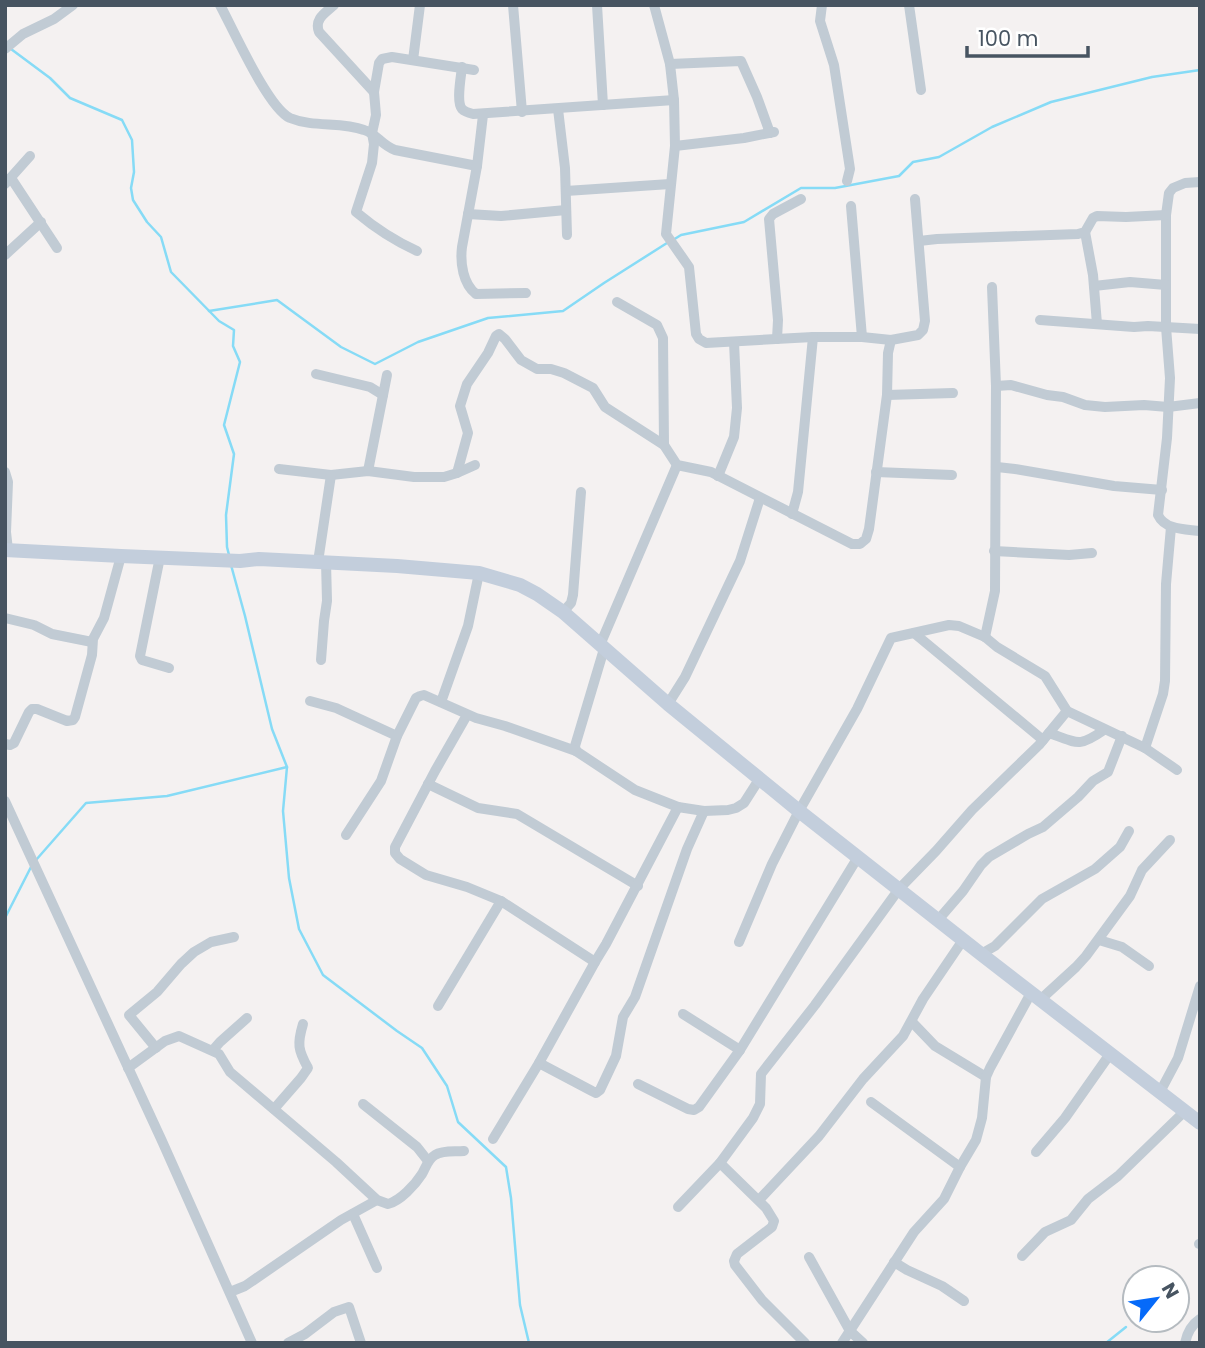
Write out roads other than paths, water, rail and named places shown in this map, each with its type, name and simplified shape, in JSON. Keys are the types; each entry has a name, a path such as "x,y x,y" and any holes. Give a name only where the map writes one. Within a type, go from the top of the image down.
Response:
{"main road":[{"path":"7,550 240,561 259,559 322,562 479,573 520,585 563,612 668,704 799,811 1200,1123"}],"street":[{"path":"220,5 265,91 289,117 364,130 372,133 386,147 395,150 477,166"},
{"path":"334,5 318,20 319,32 374,92"},
{"path":"412,60 420,5"},
{"path":"513,5 522,112"},
{"path":"597,5 603,105"},
{"path":"654,5 670,64 674,100 675,146 666,234 689,267 696,334 699,339 706,343 813,337 891,340 918,335 923,330 925,321 915,199"},
{"path":"822,5 820,21 834,65 850,169 847,181"},
{"path":"909,5 921,90"},
{"path":"8,46 71,6"},
{"path":"418,251 391,237 356,212 372,163 372,133 376,115 374,92 379,63 382,59 391,57 474,69"},
{"path":"670,64 741,61 772,132 675,146"},
{"path":"461,68 460,107 465,112 483,115 674,100"},
{"path":"558,109 565,168 568,235"},
{"path":"483,115 477,166 460,258 468,287 476,294 526,293"},
{"path":"30,156 8,181 58,248"},
{"path":"1200,182 1185,183 1173,188 1166,215 1166,327 1170,378 1167,438 1158,514 1160,519 1171,527 1200,531"},
{"path":"566,191 670,184"},
{"path":"778,340 769,219 773,214 801,199"},
{"path":"851,206 862,337"},
{"path":"468,214 501,216 566,210"},
{"path":"1097,324 1085,232 1097,216 1166,215"},
{"path":"5,254 41,222"},
{"path":"919,241 1085,232"},
{"path":"1094,286 1130,282 1166,285"},
{"path":"985,637 995,600 997,467 992,287"},
{"path":"617,302 657,325 663,338 664,445"},
{"path":"1040,320 1200,329"},
{"path":"457,473 468,433 460,406 467,384 499,334 521,360 537,369 564,373 593,388 606,407 664,445 677,465 718,476 852,544 860,544 866,539 869,528 887,395 891,340"},
{"path":"792,514 798,492 813,337"},
{"path":"718,476 734,437 737,408 734,342"},
{"path":"316,374 370,387 383,394"},
{"path":"368,471 387,375"},
{"path":"996,386 1011,385 1085,405 1105,407 1168,407 1200,403"},
{"path":"887,395 953,393"},
{"path":"279,469 331,475 368,471 414,477 444,477 475,465"},
{"path":"576,751 575,746 602,647 677,465"},
{"path":"997,467 1114,486 1162,490"},
{"path":"5,472 8,482 7,550"},
{"path":"876,472 952,475"},
{"path":"321,660 327,601 322,562 331,475"},
{"path":"563,612 571,603 573,595 581,492"},
{"path":"668,704 685,677 740,561 760,498"},
{"path":"1145,748 1166,681 1166,584 1171,527"},
{"path":"994,551 1069,555 1092,553"},
{"path":"5,744 14,743 32,709 66,721 75,717 92,655 92,642 104,618 121,556"},
{"path":"160,557 140,656 146,662 169,668"},
{"path":"441,702 466,636 479,573"},
{"path":"5,618 34,625 52,634 92,642"},
{"path":"739,942 768,873 799,811 851,721 891,638 949,625 959,626 985,637 1045,676 1067,711 1145,748 1177,770"},
{"path":"914,633 1046,736 1085,742 1104,730"},
{"path":"346,835 381,781 397,736 416,698 424,695 467,715 576,751 635,790 678,807 704,811 736,808 744,803 760,778"},
{"path":"310,702 336,708 397,736"},
{"path":"678,1207 720,1163 758,1110 761,1074 899,889 972,810 1031,754 1067,711"},
{"path":"467,715 428,784 395,853 426,875 501,901 595,962"},
{"path":"938,920 989,857 1044,827 1093,781 1108,772 1122,736"},
{"path":"428,784 478,808 517,814 638,886"},
{"path":"5,801 252,1343"},
{"path":"493,1139 606,944 678,807"},
{"path":"539,1063 596,1093 600,1090 616,1056 623,1017 635,997 687,849 704,811"},
{"path":"981,954 995,946 1042,899 1095,869 1120,847 1129,831"},
{"path":"842,1343 914,1232 944,1199 976,1140 986,1077 990,1068 1035,996 1076,967 1130,896 1142,870 1170,840"},
{"path":"638,1084 688,1109 699,1107 740,1049 858,857"},
{"path":"438,1006 501,901"},
{"path":"156,1048 129,1014 157,992 194,953 211,942 234,937"},
{"path":"759,1200 819,1136 863,1079 903,1036 923,999 963,940"},
{"path":"1099,940 1122,947 1149,966"},
{"path":"1160,1092 1178,1058 1197,1005 1200,986"},
{"path":"683,1014 740,1049"},
{"path":"213,1050 247,1018"},
{"path":"912,1022 935,1046 986,1077"},
{"path":"274,1109 308,1068 298,1041 303,1024"},
{"path":"128,1068 165,1041 179,1036 213,1050 219,1054 230,1072 377,1200 388,1204 397,1201 416,1182 434,1156 464,1151"},
{"path":"1036,1152 1065,1118 1110,1054"},
{"path":"871,1102 960,1167"},
{"path":"363,1104 417,1147 428,1161"},
{"path":"1022,1256 1045,1232 1071,1220 1088,1199 1118,1176 1185,1111"},
{"path":"720,1163 759,1200 772,1217 774,1225 737,1254 735,1265 762,1300 805,1343"},
{"path":"229,1292 245,1286 341,1220 377,1200"},
{"path":"353,1214 377,1268"},
{"path":"808,1257 850,1331 863,1343"},
{"path":"894,1262 942,1286 964,1301"},
{"path":"288,1343 334,1312 349,1307 361,1343"},
{"path":"1185,1343 1186,1335 1194,1323 1200,1320"}],"waterway":[{"path":"11,49 50,78 70,98 122,120 132,140 133,200 147,222 161,237 171,272 219,321 234,330 233,346 240,362 224,425 234,454 226,515 229,555"},
{"path":"673,240 681,235 744,222 801,188 835,188 899,176 913,162 939,157 992,127 1051,102 1152,77 1200,70"},
{"path":"209,311 277,300 341,347 375,364 418,342 488,318 563,311 667,243"},
{"path":"231,565 272,729 287,767 283,811 289,878 299,929 323,975 422,1048 447,1086 458,1122 506,1167 520,1305 529,1343"},
{"path":"36,860 86,803 167,796 287,767"},
{"path":"5,918 32,865"},
{"path":"1106,1343 1121,1331"}]}
